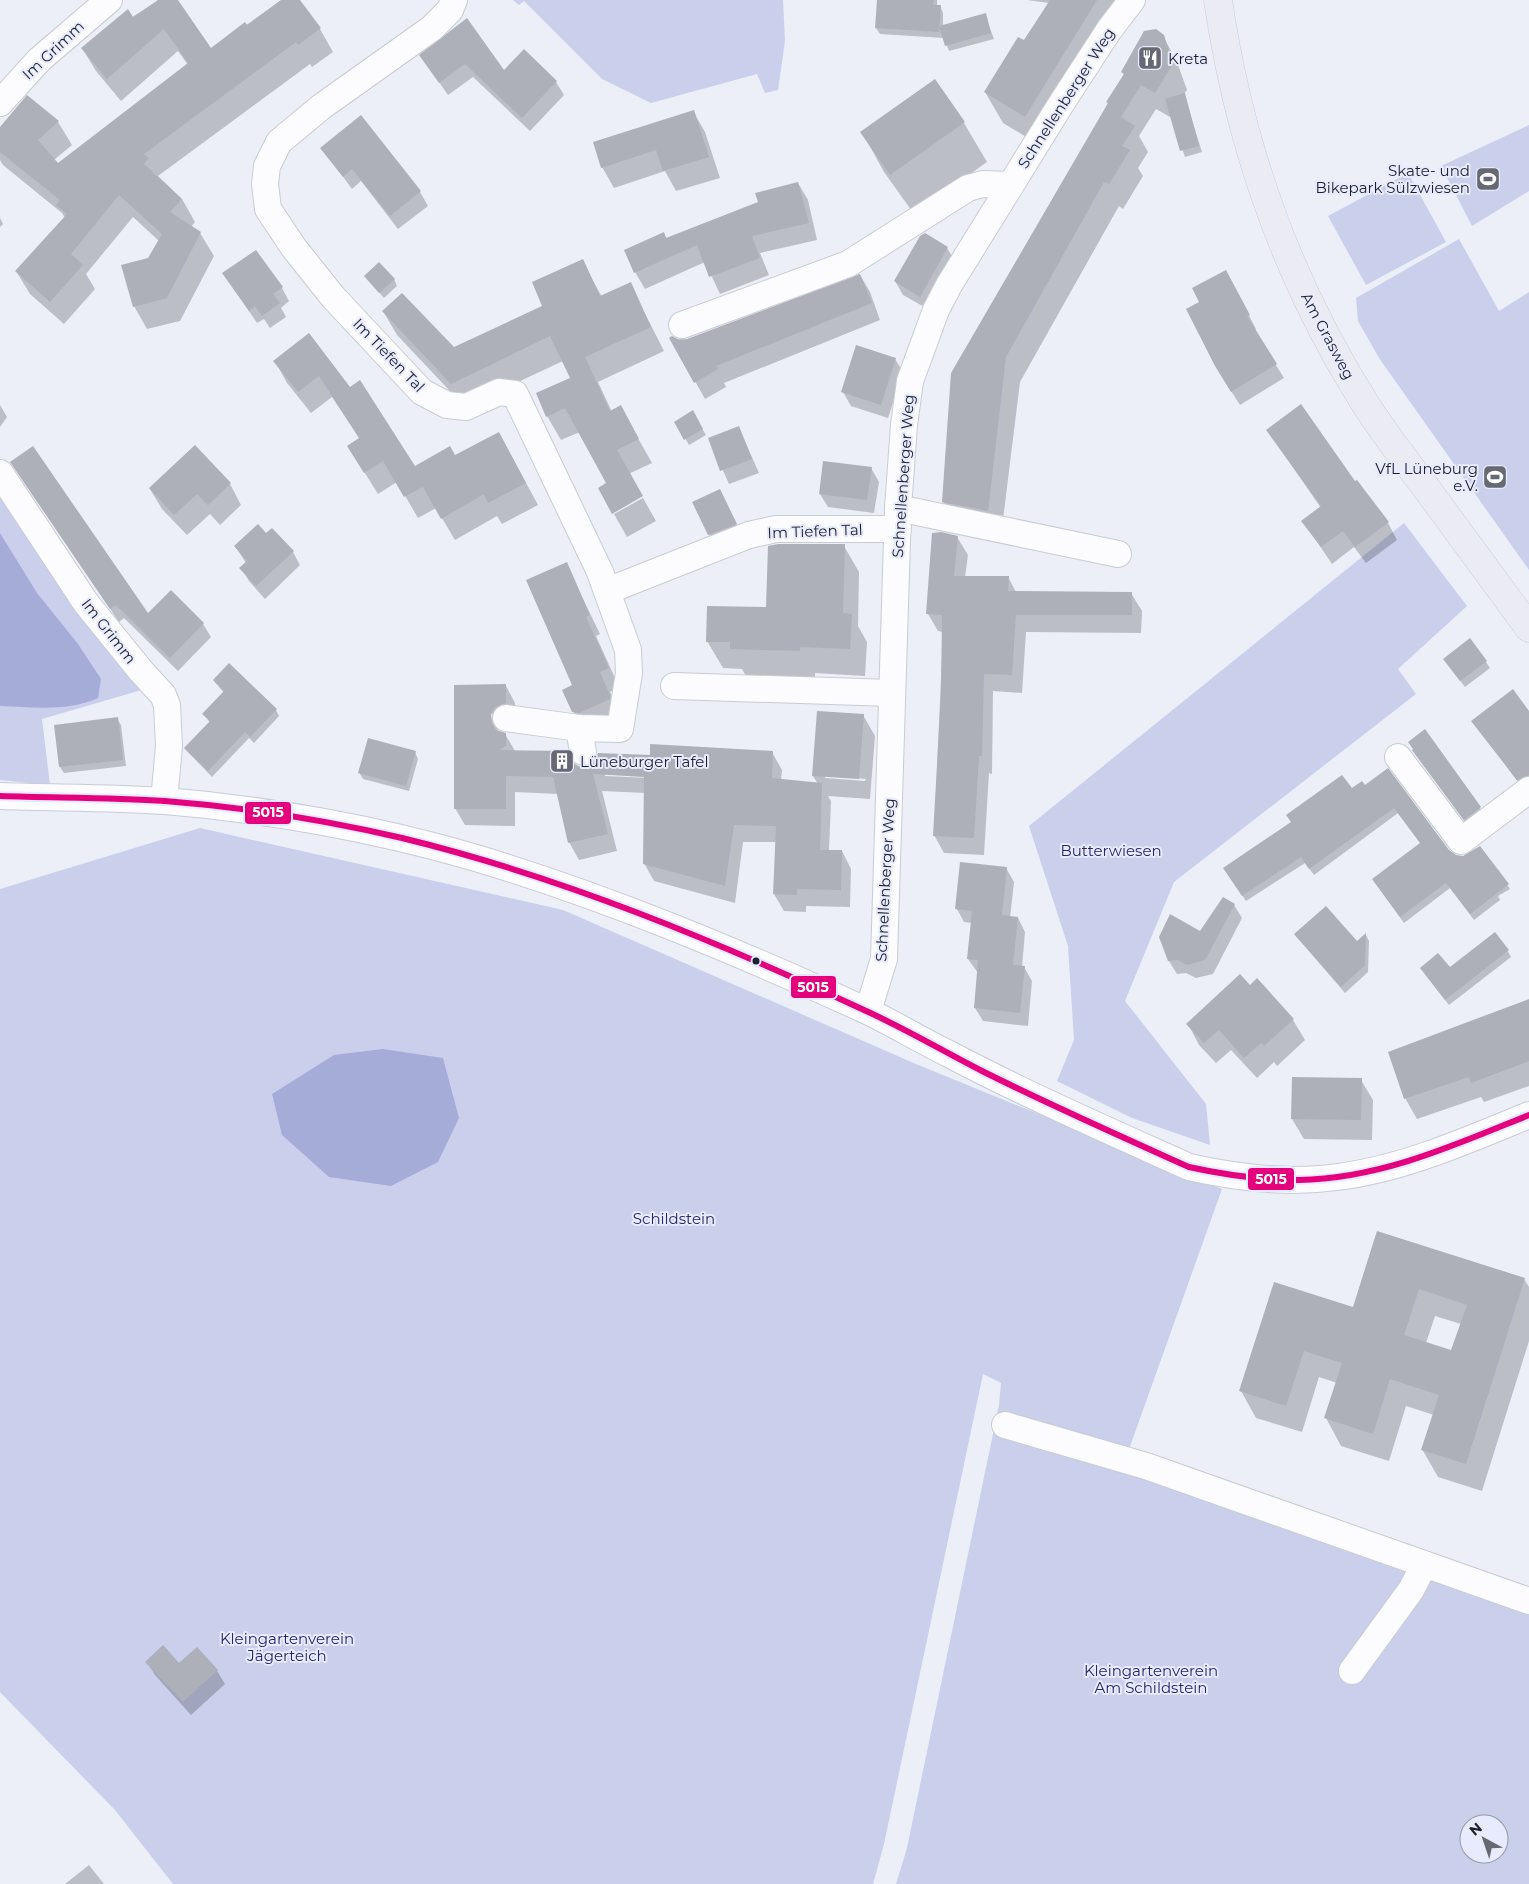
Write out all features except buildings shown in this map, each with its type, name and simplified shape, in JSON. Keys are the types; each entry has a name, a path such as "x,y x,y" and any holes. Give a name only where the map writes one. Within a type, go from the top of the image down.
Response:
{"main road":[{"name":"Am Grasweg","path":"1218,0 1226,58 1242,123 1280,238 1307,298 1331,344 1376,421 1529,628"}],"street":[{"name":"Im Grimm","path":"0,103 39,60 109,0"},
{"name":"Im Tiefen Tal","path":"454,0 450,10 432,28 321,107 279,142 267,166 265,184 268,209 294,248 333,297 427,395 447,405 466,407 499,392 515,394 600,572 607,591 749,536 776,529 898,519 1118,554"},
{"name":"Schnellenberger Weg","path":"868,1011 884,959 898,519 910,381 926,335 950,285 1010,185 1109,30 1132,0"},
{"path":"682,325 848,264 968,188 983,184 1010,185"},
{"name":"Im Grimm","path":"0,473 86,603 163,695 167,705 169,746 164,802"},
{"path":"506,718 581,740 620,729 629,673 628,650 607,591"},
{"path":"674,686 892,693"},
{"path":"1398,757 1461,841 1529,790"},
{"path":"0,796 164,802 267,814 370,832 473,858 624,907 727,949 868,1011 1060,1109 1189,1168 1208,1172 1262,1180 1336,1178 1362,1173 1427,1154 1529,1115"},
{"path":"1005,1425 1146,1466 1529,1601"},
{"path":"1352,1671 1411,1590 1424,1565"}],"green space":[{"path":"513,0 783,0 785,41 778,90 765,93 757,74 651,103 602,79 524,1 519,5"},
{"name":"Skate- und Bikepark Sülzwiesen","path":"1529,125 1529,191 1472,226 1441,166"},
{"path":"1408,173 1446,242 1366,285 1328,216"},
{"name":"VfL Lüneburg e.V.","path":"1459,239 1499,311 1529,292 1529,570 1379,358 1358,321 1356,298"},
{"path":"0,486 145,689 42,719 50,785 0,780"},
{"name":"Butterwiesen","path":"1404,523 1467,606 1398,669 1416,694 1174,882 1125,1001 1206,1104 1210,1145 1132,1118 1057,1081 1074,1040 1068,946 1029,826"},
{"path":"200,828 563,910 916,1064 1222,1189 1128,1452 1529,1596 1529,1884 896,1884 907,1848 999,1405 1001,1383 983,1374 884,1844 873,1884 173,1884 115,1810 0,1692 0,889"}],"shaded area":[{"path":"0,533 37,593 78,644 101,679 98,698 62,707 0,706"},
{"path":"383,1049 443,1058 459,1118 438,1162 391,1186 329,1177 282,1135 272,1094 334,1055"}],"transit line":[{"name":"5015","path":"0,796 144,800 254,811 343,825 402,838 521,872 638,913 752,959 879,1017 982,1071 1059,1108 1189,1167 1203,1170 1285,1180 1329,1178 1359,1174 1417,1158 1529,1115"}],"place":[{"name":"Kreta","path":"1150,58"},
{"name":"Skate- und Bikepark Sülzwiesen","path":"1488,179"},
{"name":"VfL Lüneburg e.V.","path":"1495,477"},
{"name":"Lüneburger Tafel","path":"562,761"}],"park label":[{"name":"Schildstein","path":"674,1218"},
{"name":"Kleingartenverein Jägerteich","path":"287,1646"},
{"name":"Kleingartenverein Am Schildstein","path":"1151,1678"}]}
